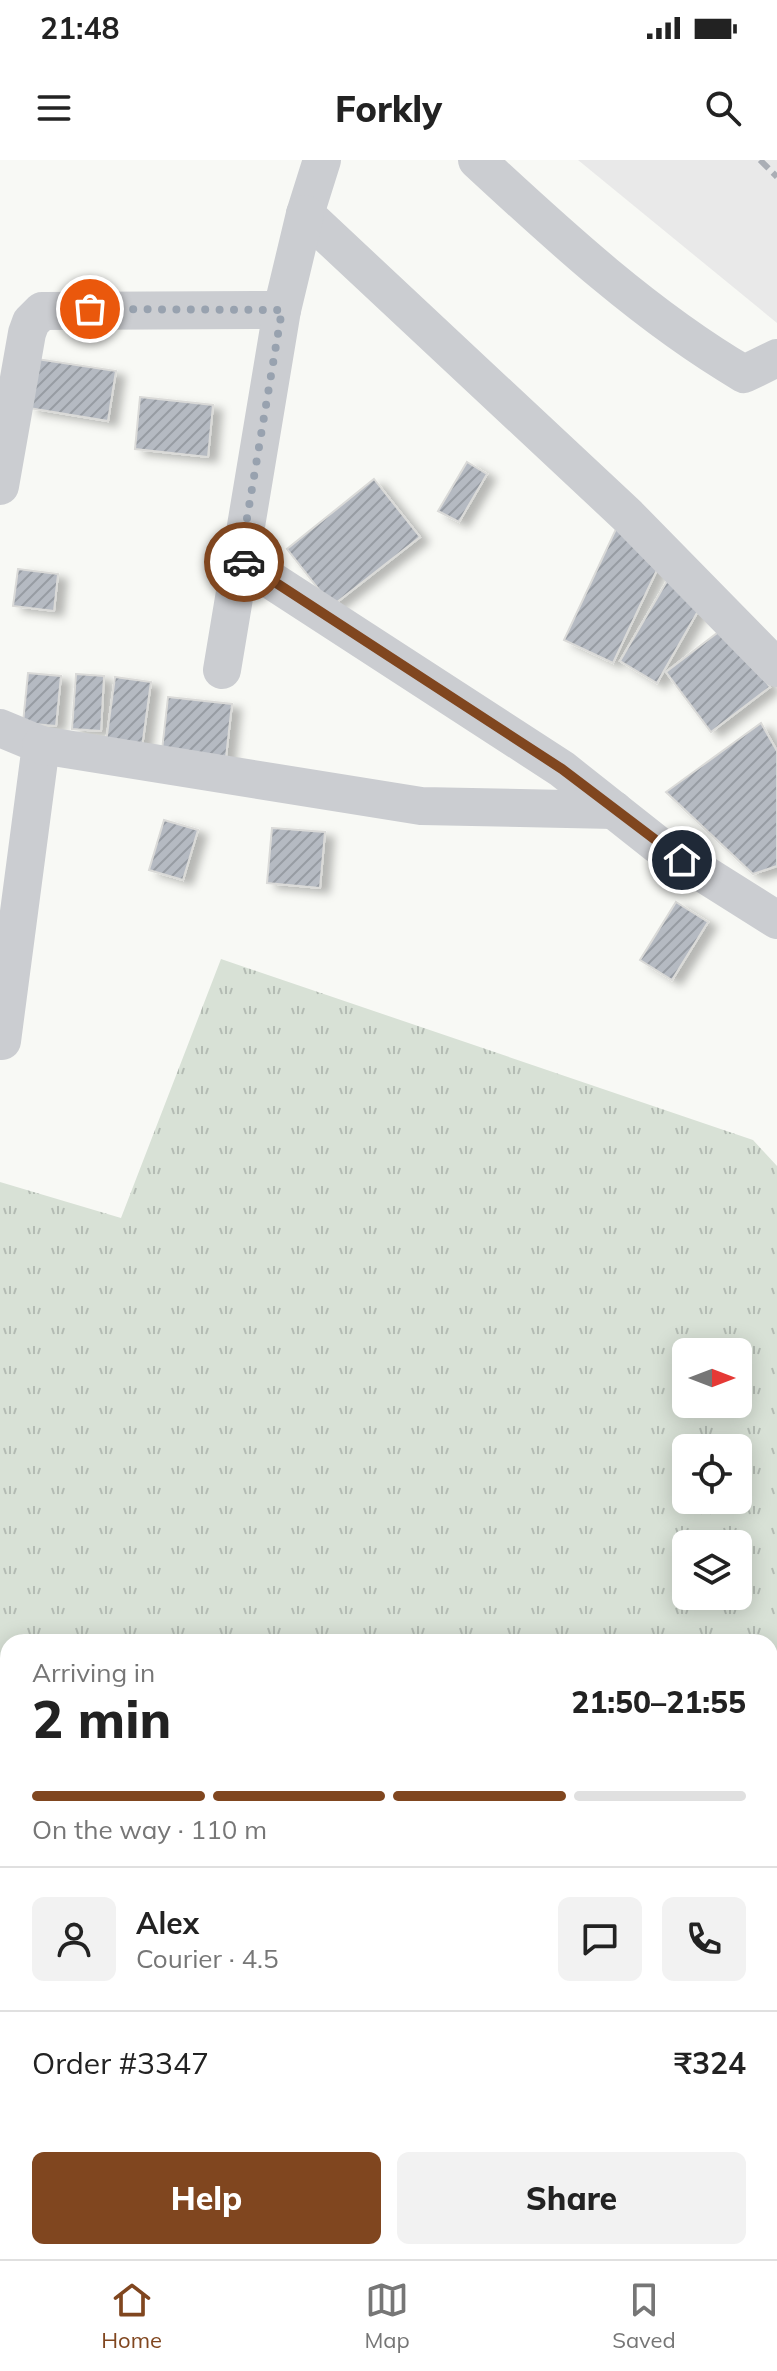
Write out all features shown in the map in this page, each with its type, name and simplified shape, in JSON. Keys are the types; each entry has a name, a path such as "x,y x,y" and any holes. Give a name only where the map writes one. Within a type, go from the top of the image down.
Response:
{"street":[{"path":"222,670 282,310 305,214 322,160"},
{"path":"488,170 620,285 702,350 744,374 777,358"},
{"path":"305,214 628,516 777,668"},
{"path":"0,486 27,333 31,322 42,311 282,310"},
{"path":"240,560 562,769 658,845 777,920"},
{"path":"0,728 41,745 421,806 614,810"},
{"path":"2,1041 41,745"}],"shaded area":[{"path":"578,160 777,160 777,323"}],"green space":[{"path":"221,959 753,1140 777,1166 777,1634 0,1634 0,1182 121,1218"}],"building":[{"path":"37,359 116,371 108,421 29,408"},
{"path":"140,397 213,405 208,457 135,449"},
{"path":"467,462 487,474 459,522 438,511"},
{"path":"374,479 420,537 332,606 287,549"},
{"path":"616,529 665,553 613,663 564,640"},
{"path":"18,569 58,574 54,611 13,606"},
{"path":"670,576 706,597 657,683 620,661"},
{"path":"725,627 770,687 711,732 666,672"},
{"path":"28,673 61,676 56,726 23,723"},
{"path":"76,674 104,676 101,731 72,729"},
{"path":"115,677 151,682 142,747 106,742"},
{"path":"168,697 232,704 225,766 161,759"},
{"path":"761,723 777,751 777,866 753,874 666,792"},
{"path":"164,820 198,830 183,880 149,870"},
{"path":"272,828 325,832 320,888 267,883"},
{"path":"676,902 708,922 672,980 640,960"}],"railway":[{"path":"760,160 777,177"}],"way so far":[{"path":"90,309 282,310 240,560 244,562"}],"route":[{"path":"244,562 562,769 658,845 682,860"}]}
